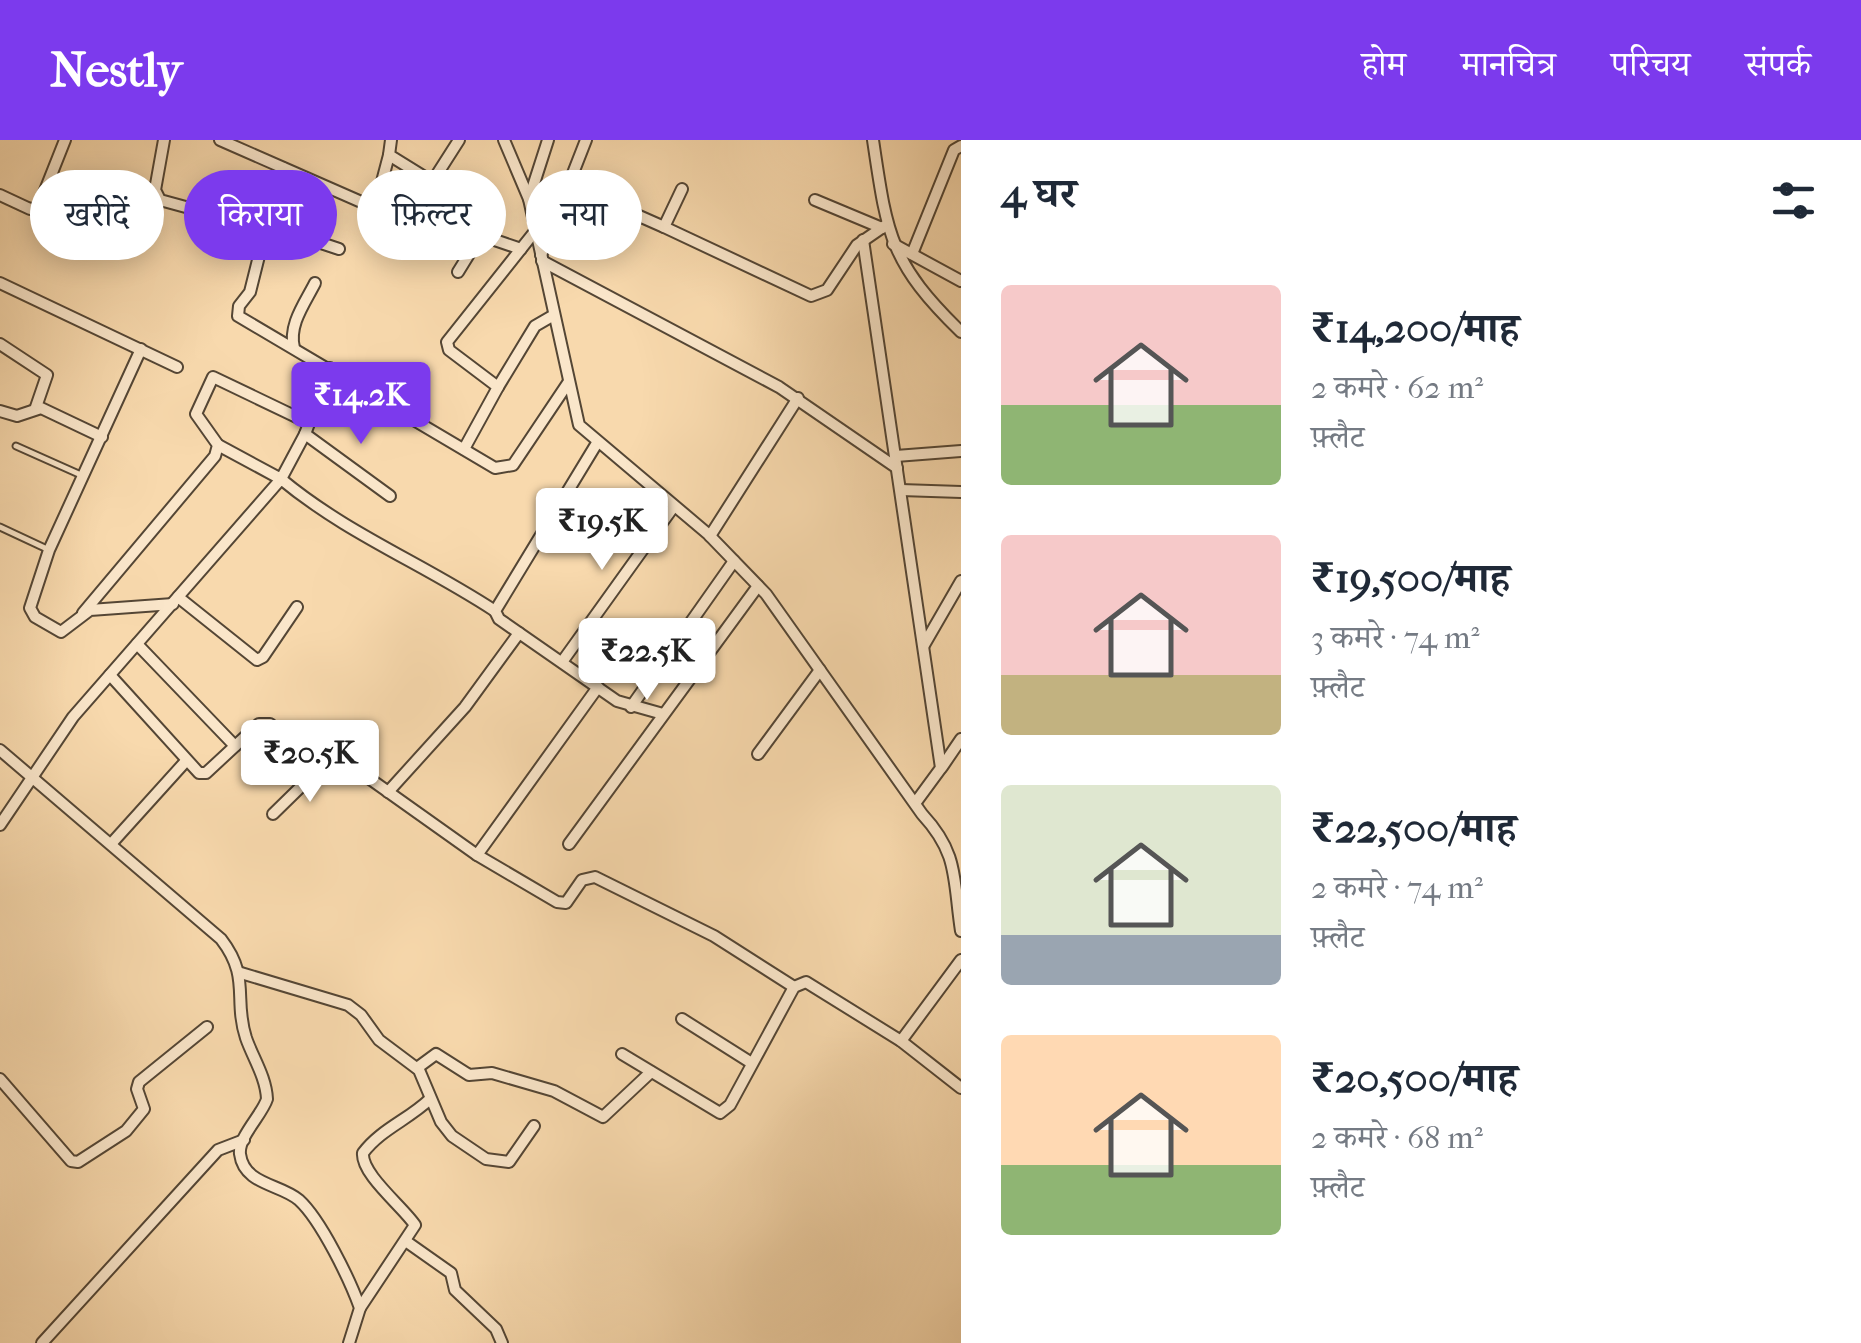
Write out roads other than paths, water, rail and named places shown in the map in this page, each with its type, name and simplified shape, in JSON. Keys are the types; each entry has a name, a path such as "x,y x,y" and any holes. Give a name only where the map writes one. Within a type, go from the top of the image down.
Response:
{"street":[{"path":"0,194 30,210 38,208 65,140"},
{"path":"164,140 155,190 160,200 184,207"},
{"path":"220,140 374,208 391,140"},
{"path":"439,170 459,140"},
{"path":"504,140 526,190"},
{"path":"539,170 548,140"},
{"path":"574,170 586,140"},
{"path":"874,140 884,227 922,294 961,332"},
{"path":"912,254 954,150 961,146"},
{"path":"389,154 414,170"},
{"path":"664,227 682,189"},
{"path":"815,200 884,227"},
{"path":"642,217 817,296 827,290 863,240 884,227"},
{"path":"863,240 941,768"},
{"path":"498,387 450,350 447,342 526,242"},
{"path":"893,244 961,281"},
{"path":"506,245 520,250"},
{"path":"258,260 250,292 239,306 238,316 495,468 508,469 568,383"},
{"path":"458,272 467,260"},
{"path":"542,260 579,425 710,536 758,586 942,834 950,854 961,931"},
{"path":"546,260 798,398 896,462 961,451"},
{"path":"0,283 177,366"},
{"path":"294,348 291,338 296,318 315,283"},
{"path":"464,450 536,326 554,315"},
{"path":"0,344 47,375 36,408"},
{"path":"140,349 85,477 48,550 31,600 35,618 60,632 82,614 215,456 218,445"},
{"path":"0,825 73,717 281,479 307,429 330,368"},
{"path":"390,496 307,429 213,378 196,414 218,445 281,479 320,512 374,544 439,574 598,687 632,707 663,714"},
{"path":"710,536 798,398"},
{"path":"0,411 16,416 36,408 102,436"},
{"path":"495,611 597,443"},
{"path":"901,490 961,492"},
{"path":"562,662 674,506"},
{"path":"632,707 734,560"},
{"path":"924,646 957,596 961,580"},
{"path":"568,844 758,586"},
{"path":"82,614 175,600 257,660 297,606"},
{"path":"388,792 465,708 519,633"},
{"path":"137,644 235,746"},
{"path":"758,754 820,670"},
{"path":"110,675 196,772 206,773 266,723 334,778 359,772 477,855 562,904 582,880 595,878 714,936 794,987 812,984 901,1041 961,1088"},
{"path":"477,855 598,687"},
{"path":"916,802 960,743"},
{"path":"0,750 221,939 241,973 244,1030 267,1098 244,1140 241,1159 258,1181 303,1204 360,1308"},
{"path":"112,844 186,760"},
{"path":"273,814 320,768"},
{"path":"942,834 961,846"},
{"path":"901,1041 961,960"},
{"path":"241,973 348,1005 362,1015 379,1040 417,1068 452,1136 498,1163 509,1162 534,1126"},
{"path":"622,1054 720,1112 730,1106 750,1062 794,987"},
{"path":"682,1019 750,1062"},
{"path":"0,1079 70,1161 78,1162 137,1121 144,1109 136,1089 139,1082 206,1027"},
{"path":"417,1068 436,1054 470,1075 492,1074 554,1090 604,1117 652,1072"},
{"path":"349,1343 360,1308 408,1242 415,1225 390,1200 362,1157 382,1131 404,1124 430,1099"},
{"path":"42,1343 218,1150 244,1140"},
{"path":"408,1242 451,1273 455,1290 496,1329 502,1343"}],"lane":[{"path":"16,446 85,477"},
{"path":"0,527 48,550"}]}
